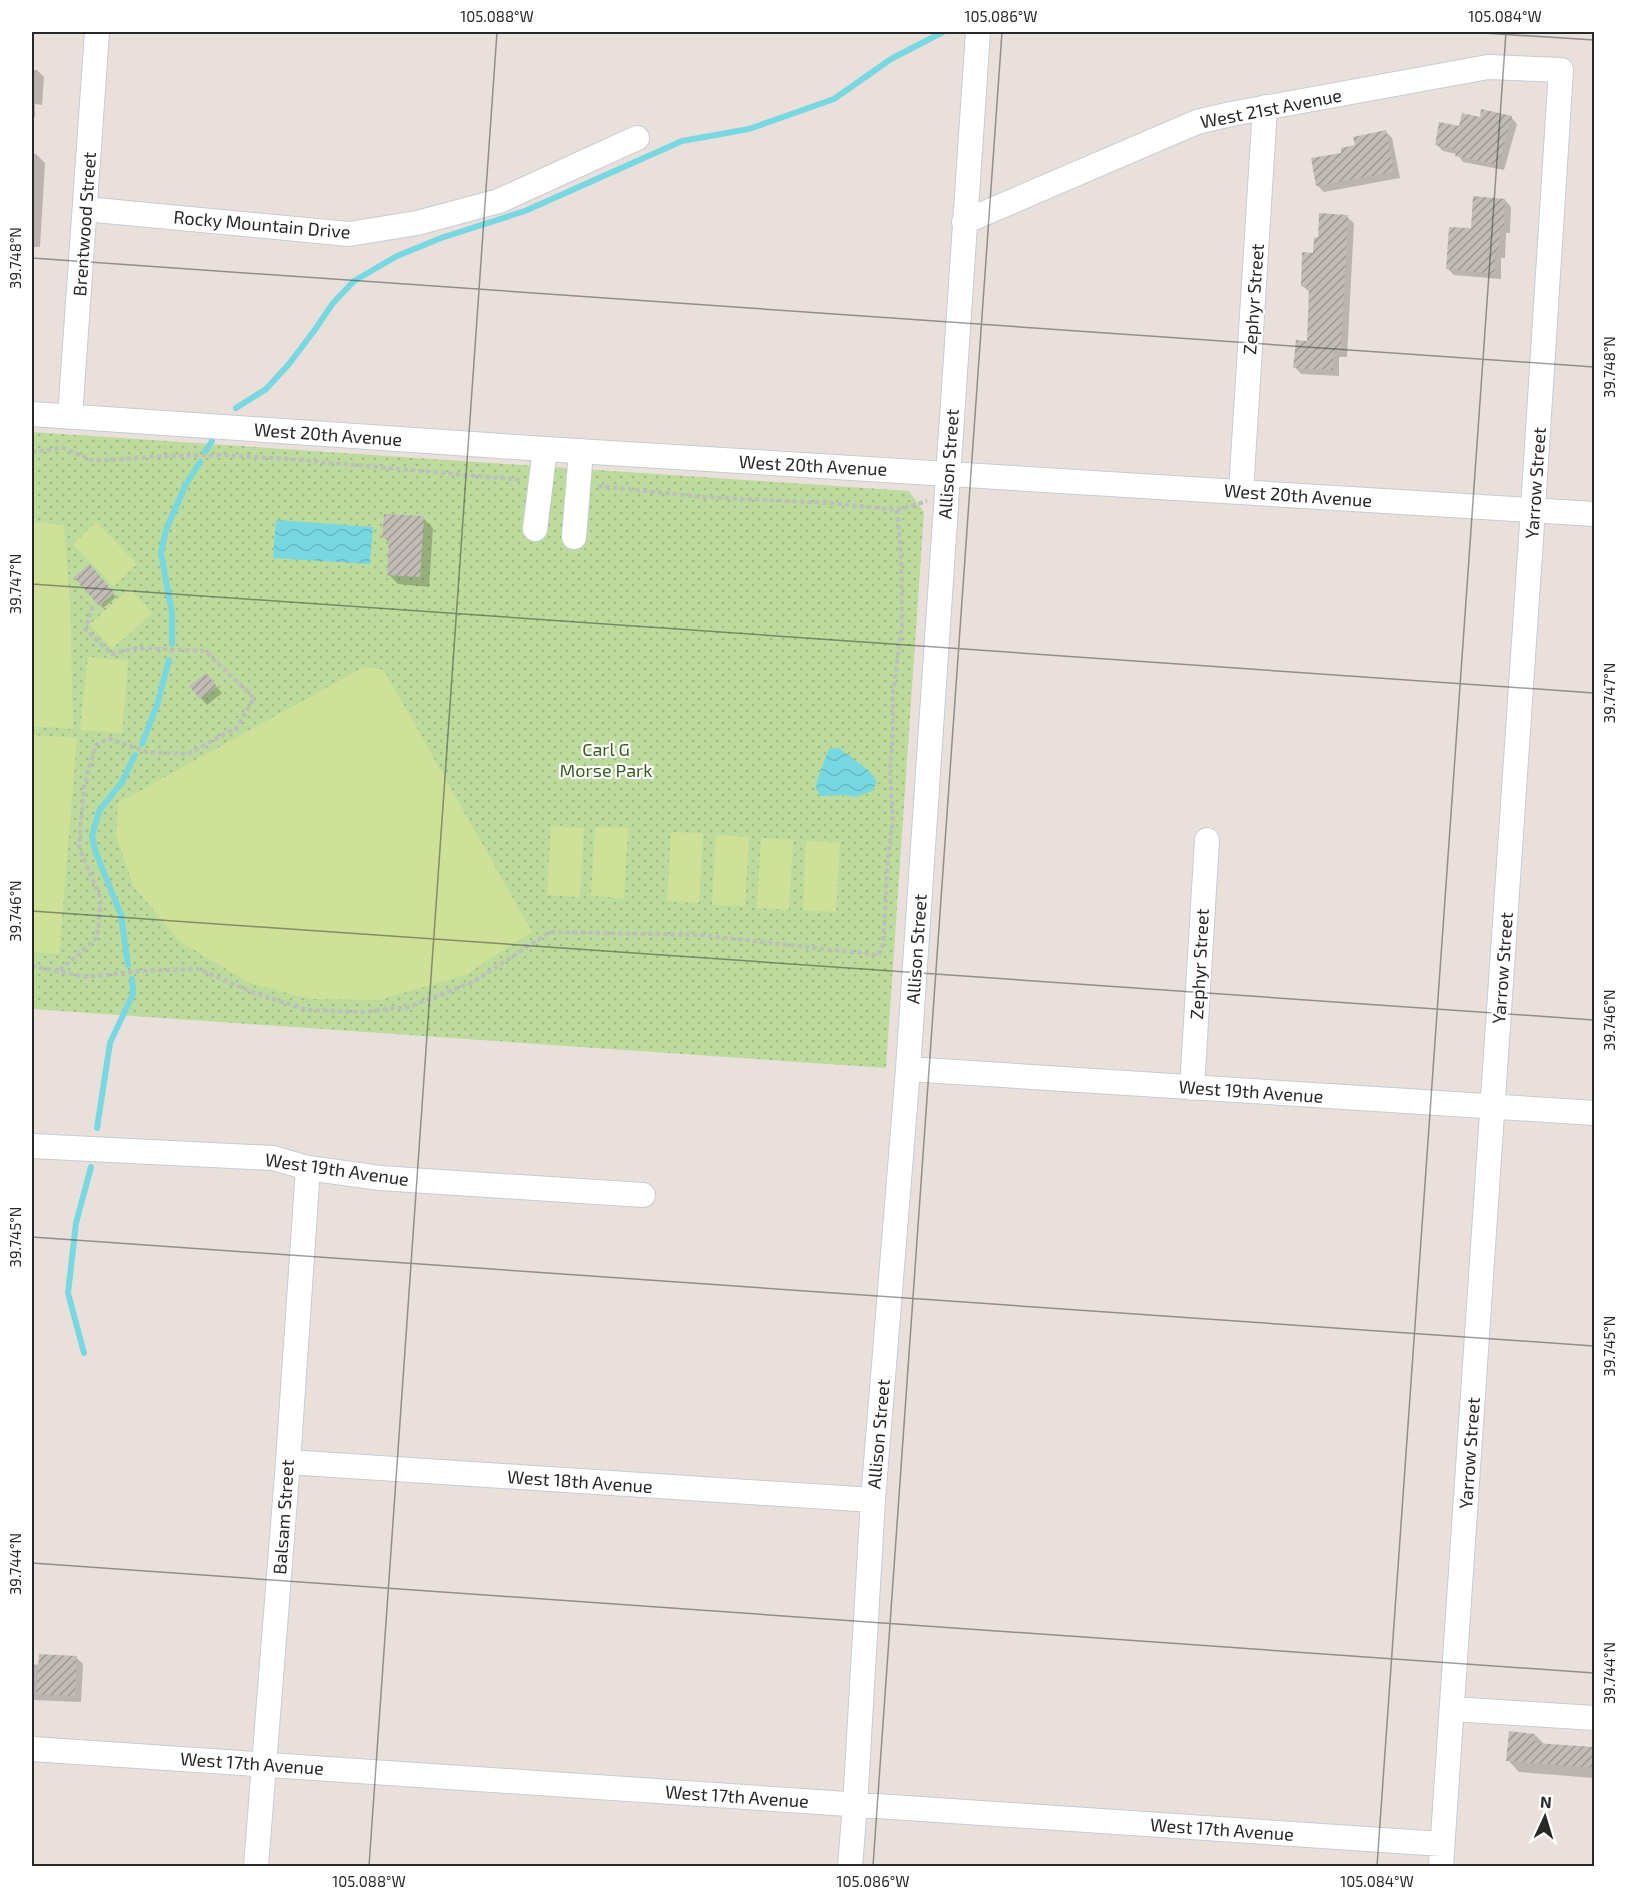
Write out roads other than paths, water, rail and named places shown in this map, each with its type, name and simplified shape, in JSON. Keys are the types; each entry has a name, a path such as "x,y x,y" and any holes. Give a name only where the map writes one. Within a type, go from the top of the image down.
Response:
{"street":[{"name":"Brentwood Street","path":"70,417 96,32"},
{"name":"Allison Street","path":"850,1866 873,1500 908,1069 978,32"},
{"name":"West 21st Avenue","path":"964,222 1197,122 1265,107 1488,67 1561,70"},
{"name":"Yarrow Street","path":"1442,1855 1561,70"},
{"name":"Zephyr Street","path":"1241,491 1265,107"},
{"name":"Rocky Mountain Drive","path":"85,209 349,234 417,224 499,201 637,138"},
{"name":"West 20th Avenue","path":"32,414 581,451 947,484 1241,491 1594,513"},
{"path":"535,529 545,449"},
{"path":"574,537 581,451"},
{"name":"Zephyr Street","path":"1192,1088 1207,840"},
{"name":"West 19th Avenue","path":"908,1069 1594,1113"},
{"name":"West 19th Avenue","path":"32,1146 273,1158 308,1168 380,1178 643,1195"},
{"name":"Balsam Street","path":"256,1866 288,1462 308,1168"},
{"name":"West 18th Avenue","path":"288,1462 873,1500"},
{"path":"1452,1710 1594,1718"},
{"name":"West 17th Avenue","path":"32,1749 855,1804 1442,1855"}],"water":[{"path":"276,520 373,527 370,564 273,558"},
{"path":"839,748 868,770 877,781 872,791 856,797 822,796 816,790 817,780 829,749"}],"waterway":[{"path":"236,408 266,389 289,364 333,303 354,281 397,256 441,238 525,211 682,141 749,129 834,99 891,59 943,32"},
{"path":"205,452 212,441"},
{"path":"172,644 172,613 161,553 166,530 186,484 200,462"},
{"path":"142,744 157,705 169,660"},
{"path":"128,965 121,915 96,853 92,836 99,811 122,782 135,755"},
{"path":"97,1128 110,1043 133,994 132,979"},
{"path":"84,1353 68,1293 76,1223 91,1167"}],"park label":[{"name":"Carl G Morse Park","path":"606,759"}]}
